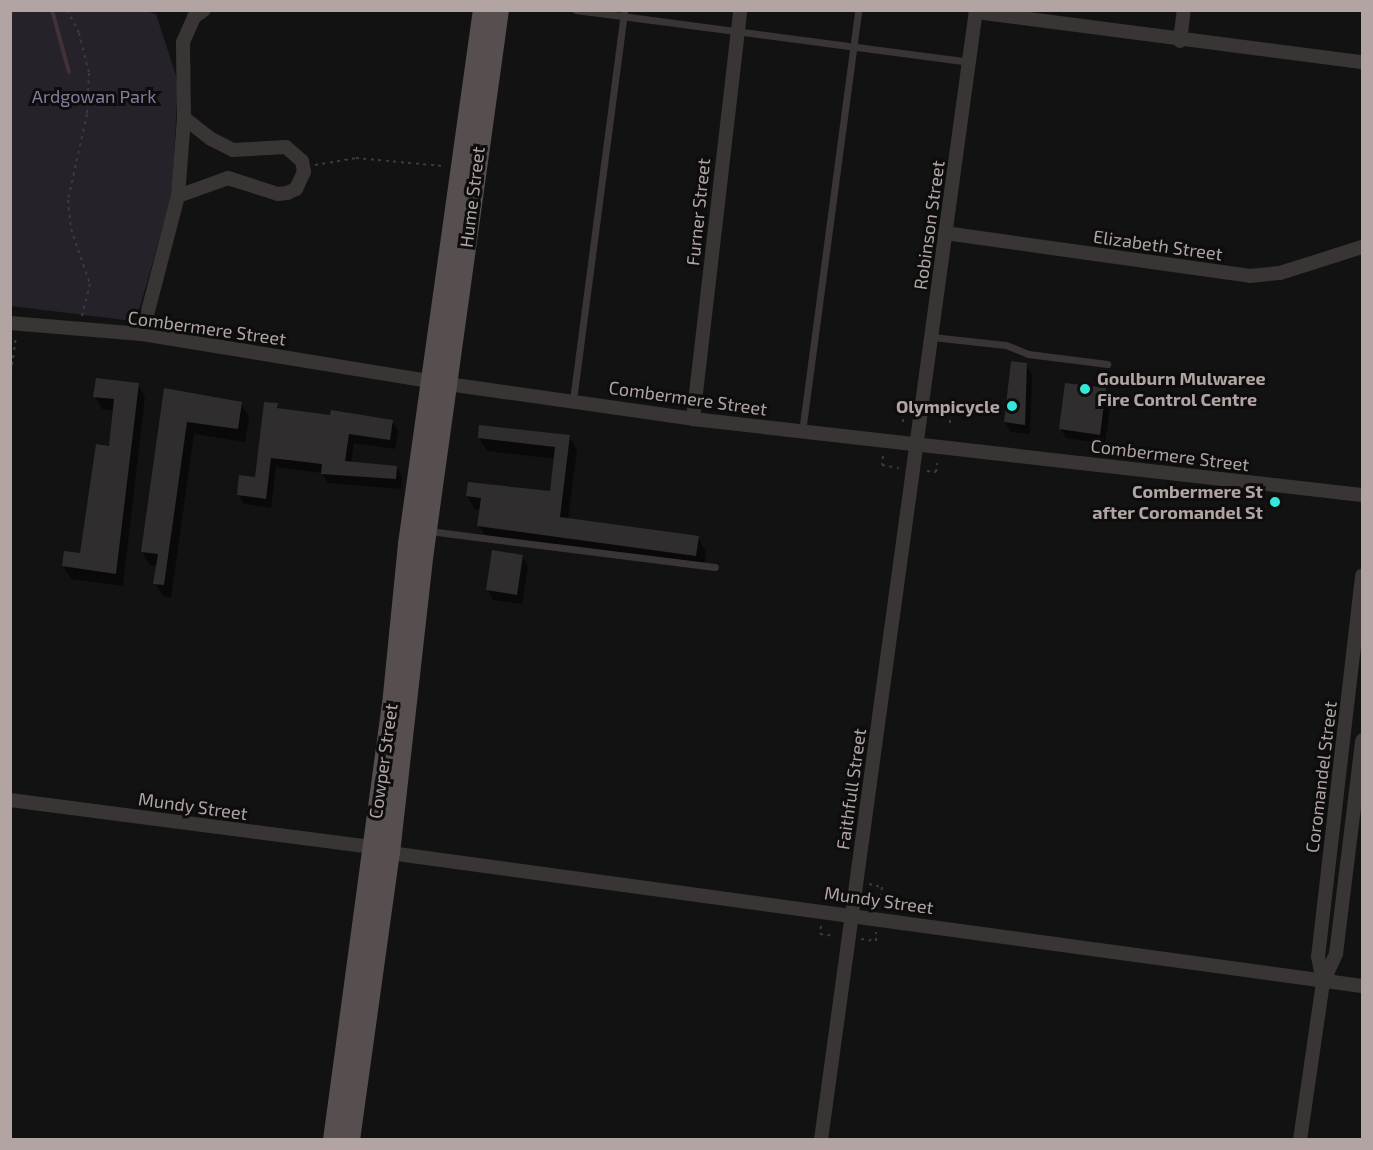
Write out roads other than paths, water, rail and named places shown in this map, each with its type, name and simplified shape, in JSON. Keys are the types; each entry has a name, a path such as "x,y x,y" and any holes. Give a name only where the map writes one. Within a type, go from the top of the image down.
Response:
{"main road":[{"name":"Hume Street","path":"441,383 461,168 483,10"},
{"name":"Hume Street","path":"441,383 499,10"},
{"name":"Cowper Street","path":"350,1140 390,853 427,531 441,383"},
{"name":"Cowper Street","path":"333,1140 392,705 408,544 441,383"}],"street":[{"path":"142,333 178,196 184,118 183,42 194,17 204,10"},
{"name":"Furner Street","path":"693,418 740,10"},
{"path":"1180,41 1184,10"},
{"path":"976,11 1180,41 1362,62"},
{"name":"Robinson Street","path":"916,443 976,11"},
{"path":"178,196 228,178 287,193 296,189 303,168 302,161 286,147 233,150 211,139 184,118"},
{"name":"Elizabeth Street","path":"945,233 1250,276 1280,273 1362,247"},
{"name":"Combermere Street","path":"14,324 77,331 142,333 441,383 802,432 916,443 1362,495"},
{"name":"Faithfull Street","path":"821,1140 916,443"},
{"name":"Coromandel Street","path":"1323,982 1318,957 1342,753 1358,647 1362,576"},
{"path":"1342,753 1362,747"},
{"name":"Coromandel Street","path":"1300,1140 1323,982 1336,954 1362,747"},
{"name":"Mundy Street","path":"10,800 371,847"},
{"name":"Mundy Street","path":"390,853 853,914 1362,986"},
{"path":"1330,856 1348,858"}],"lane":[{"path":"576,10 623,13 737,32 969,62"},
{"path":"802,432 858,10"},
{"path":"573,400 623,13"},
{"path":"932,337 1006,345 1028,354 1107,364"},
{"path":"427,531 715,567"}],"waterway":[{"path":"52,10 69,72"}],"place":[{"name":"Goulburn Mulwaree Fire Control Centre","path":"1085,389"},
{"name":"Olympicycle","path":"1012,406"},
{"name":"Combermere St after Coromandel St","path":"1275,502"}],"park label":[{"name":"Ardgowan Park","path":"94,96"}]}
